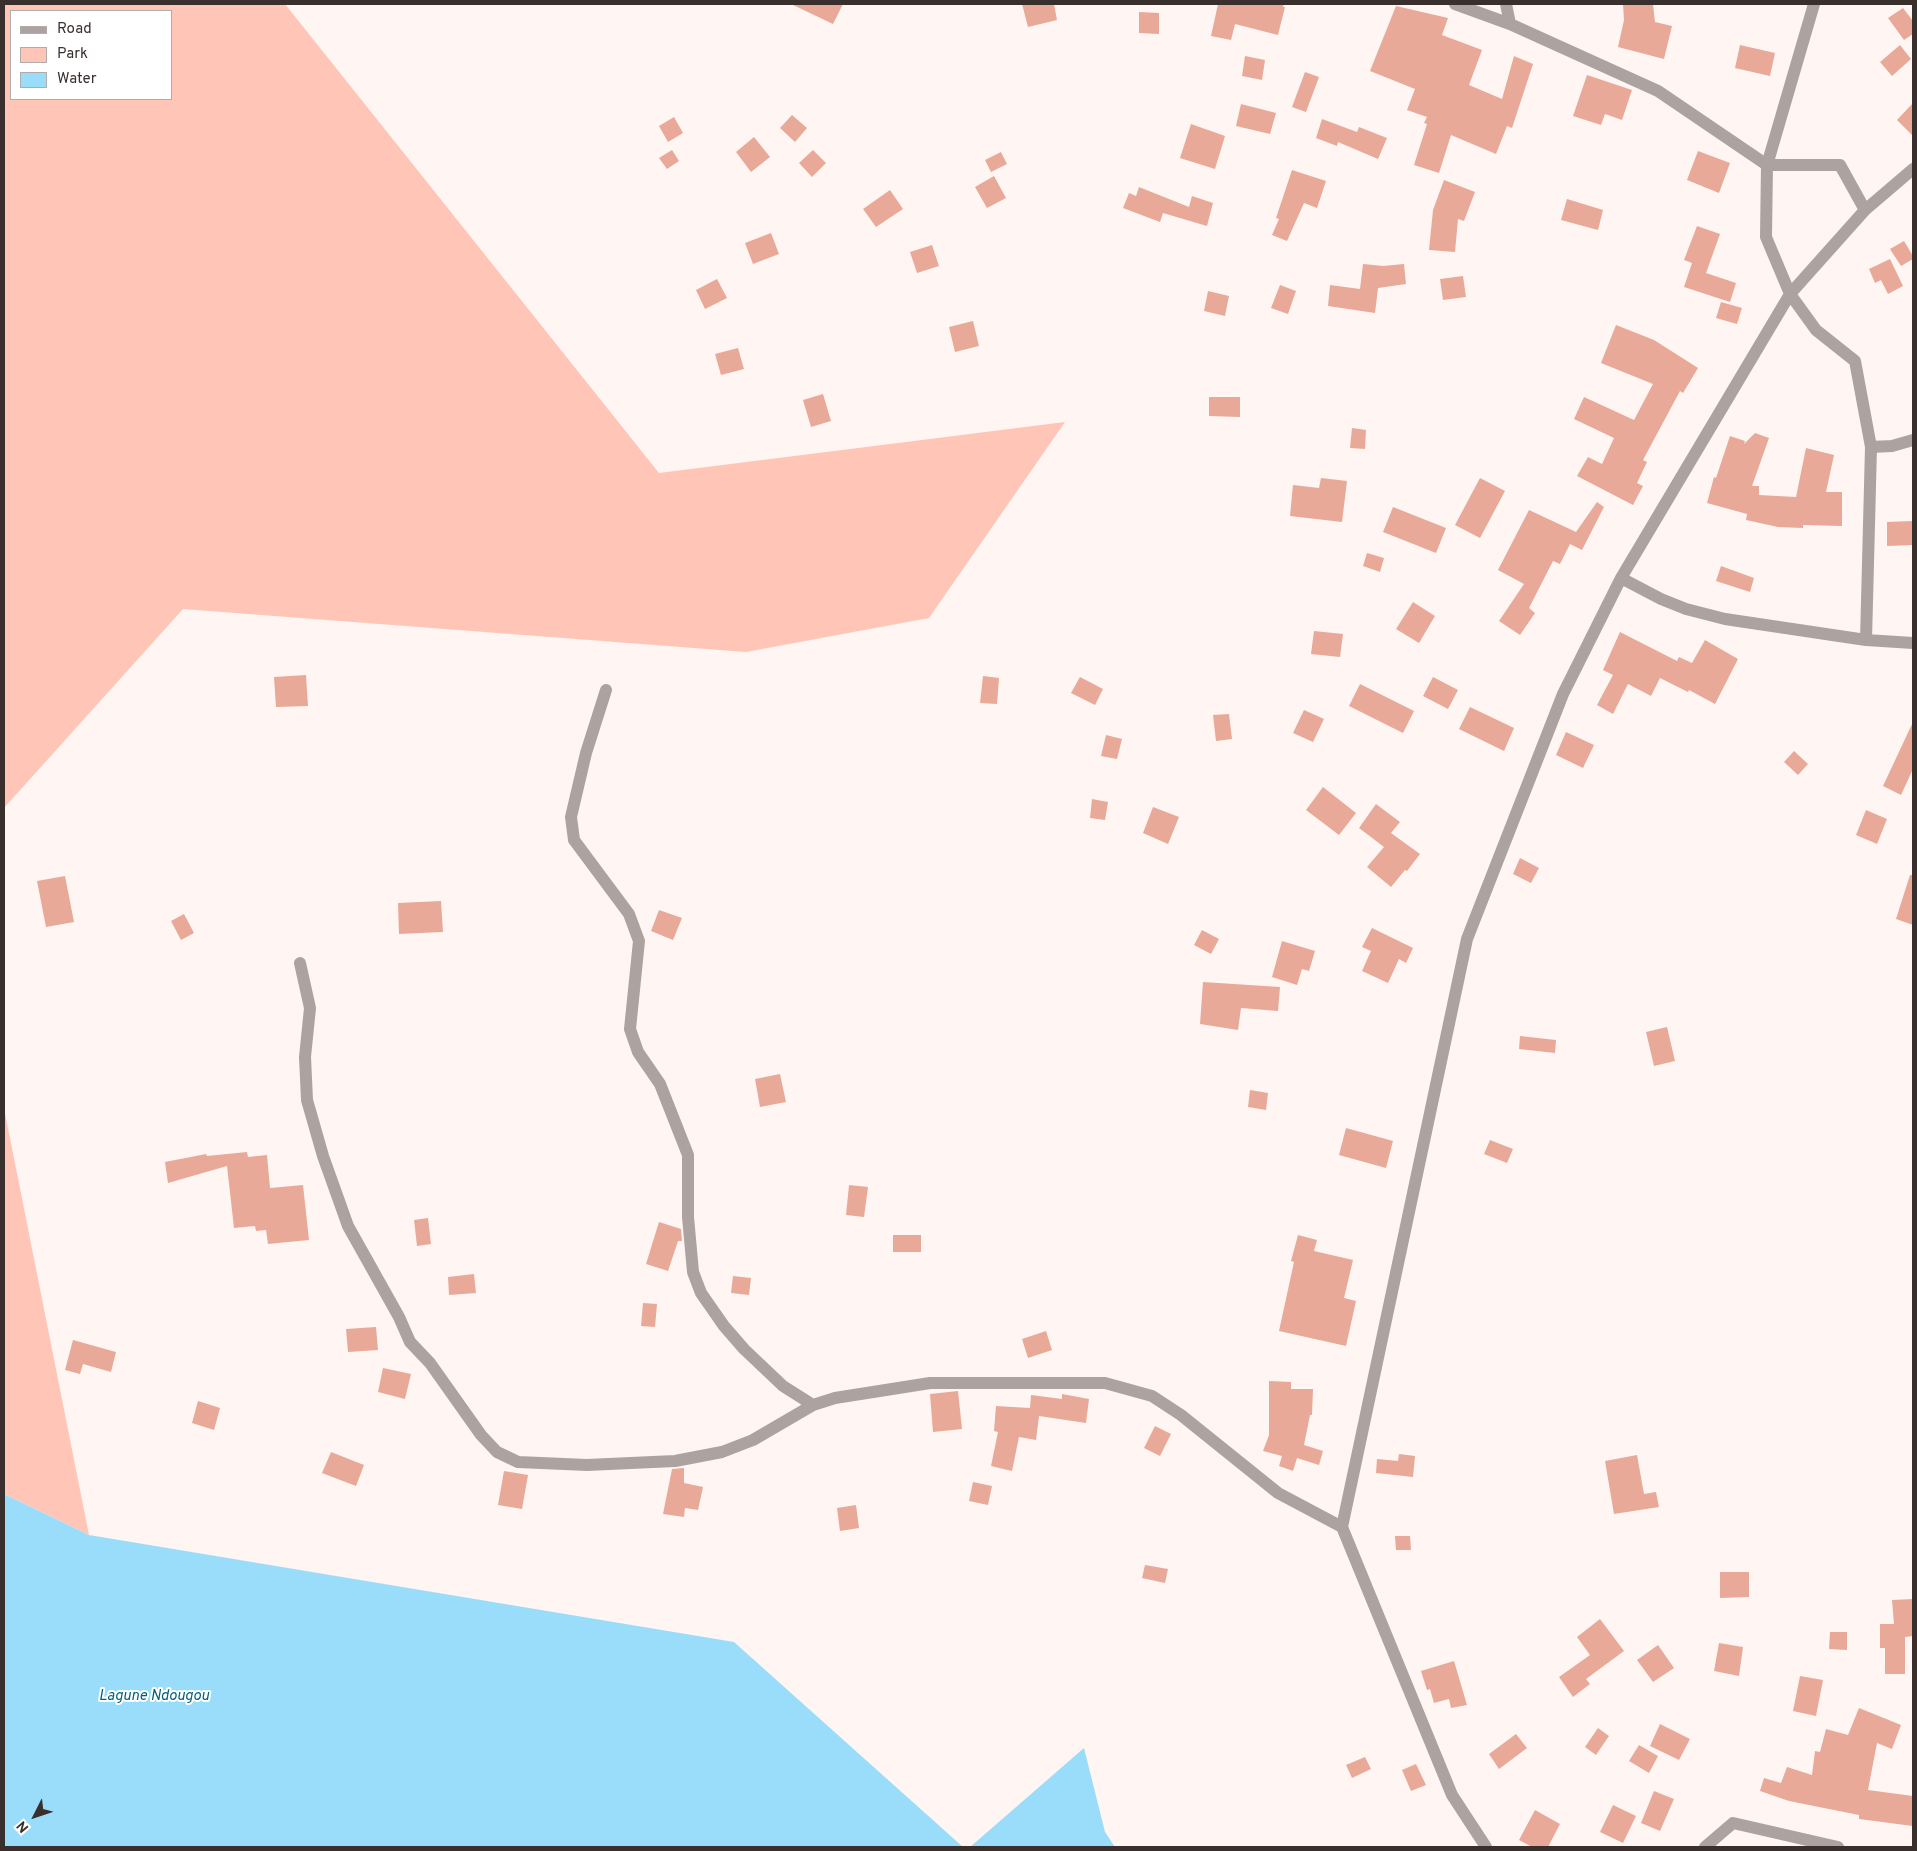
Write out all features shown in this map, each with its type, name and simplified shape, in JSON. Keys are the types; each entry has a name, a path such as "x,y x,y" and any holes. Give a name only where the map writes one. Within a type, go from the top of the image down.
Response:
{"street":[{"path":"1455,4 1510,24 1658,91 1767,165 1840,165 1865,210"},
{"path":"1506,4 1510,24"},
{"path":"1814,4 1767,165 1766,237 1790,294 1816,330 1855,361 1871,447 1866,640"},
{"path":"1486,1847 1452,1795 1342,1526 1466,939 1563,694 1622,578 1790,294 1865,210 1913,169"},
{"path":"1871,447 1892,446 1913,440"},
{"path":"1622,578 1661,599 1686,609 1725,619 1866,640 1913,643"},
{"path":"606,690 586,753 572,817 574,840 629,914 639,941 630,1030 638,1052 660,1084 688,1155 688,1217 693,1272 701,1293 724,1326 744,1349 783,1386 813,1405"},
{"path":"300,962 310,1008 305,1057 307,1100 323,1156 348,1226 399,1317 410,1342 430,1363 481,1435 496,1452 518,1462 528,1463 587,1465 675,1461 722,1452 753,1440 813,1405 835,1398 930,1383 1106,1383 1152,1396 1181,1415 1278,1493 1342,1526"},
{"path":"1705,1847 1733,1824 1838,1847"}],"green space":[{"path":"4,4 285,4 659,473 1065,422 929,618 746,652 183,609 4,808"},
{"path":"4,1108 89,1535 4,1494"}],"water":[{"name":"Lagune Ndougou","path":"4,1494 89,1535 734,1642 963,1847 4,1847"},
{"path":"1084,1748 1105,1832 1115,1847 970,1847"}],"building":[{"path":"791,4 843,4 833,24"},
{"path":"1022,4 1054,4 1057,20 1028,27"},
{"path":"1218,4 1284,4 1283,7 1285,7 1278,35 1235,24 1231,40 1211,36"},
{"path":"1623,4 1653,4 1655,22 1672,26 1664,59 1618,47 1624,20"},
{"path":"1396,6 1448,18 1442,35 1482,50 1469,85 1502,99 1514,56 1533,64 1512,128 1507,126 1496,154 1451,135 1439,173 1414,165 1427,124 1424,123 1427,117 1407,110 1415,89 1370,71"},
{"path":"1903,8 1913,21 1913,34 1904,40 1888,18"},
{"path":"1139,12 1159,13 1159,34 1139,33"},
{"path":"1740,45 1775,53 1770,76 1735,68"},
{"path":"1900,45 1911,59 1892,76 1880,62"},
{"path":"1245,56 1265,60 1262,80 1242,76"},
{"path":"1305,72 1319,77 1306,112 1292,107"},
{"path":"1587,75 1632,90 1622,120 1605,114 1601,125 1573,116"},
{"path":"1913,103 1913,136 1897,120"},
{"path":"1241,104 1276,113 1270,134 1236,126"},
{"path":"792,115 807,128 795,142 780,128"},
{"path":"674,117 683,133 668,142 659,126"},
{"path":"1322,119 1357,132 1359,127 1387,138 1378,159 1338,142 1337,146 1316,138"},
{"path":"1191,124 1225,136 1215,169 1180,158"},
{"path":"754,137 770,157 751,172 736,152"},
{"path":"672,150 679,161 667,169 659,158"},
{"path":"813,150 826,163 812,177 799,163"},
{"path":"1698,151 1730,163 1719,193 1687,180"},
{"path":"1001,152 1007,164 991,172 985,160"},
{"path":"1292,170 1326,181 1317,208 1304,203 1287,241 1272,235 1279,219 1276,218"},
{"path":"994,176 1006,198 987,208 975,187"},
{"path":"1444,180 1475,192 1464,221 1458,219 1455,252 1429,250 1433,210"},
{"path":"1139,187 1189,207 1192,196 1213,203 1207,226 1163,213 1160,222 1123,208 1129,193 1136,196"},
{"path":"890,190 903,209 876,227 863,209"},
{"path":"1567,199 1603,210 1598,230 1561,220"},
{"path":"1697,226 1720,234 1706,273 1736,283 1730,302 1684,287 1692,263 1684,260"},
{"path":"771,233 779,254 753,264 745,243"},
{"path":"1904,241 1913,259 1901,266 1890,249"},
{"path":"932,245 939,266 917,273 910,252"},
{"path":"1890,259 1903,286 1888,294 1881,280 1875,283 1869,269"},
{"path":"1363,264 1383,266 1404,264 1406,284 1378,288 1375,313 1328,306 1330,285 1360,289"},
{"path":"1463,276 1466,297 1443,300 1440,279"},
{"path":"717,279 727,298 705,309 696,290"},
{"path":"1280,285 1296,291 1288,314 1271,308"},
{"path":"1208,291 1229,296 1225,316 1204,311"},
{"path":"1721,302 1742,308 1737,324 1716,318"},
{"path":"973,321 979,346 955,352 949,327"},
{"path":"1616,325 1654,340 1698,368 1683,393 1680,391 1643,460 1647,462 1637,483 1643,486 1633,505 1577,476 1588,457 1602,464 1614,438 1574,419 1584,397 1634,420 1653,384 1601,363"},
{"path":"738,348 744,369 721,375 715,354"},
{"path":"823,394 831,421 811,427 803,400"},
{"path":"1209,397 1240,397 1240,417 1209,416"},
{"path":"1352,428 1366,430 1365,449 1350,448"},
{"path":"1755,433 1769,438 1752,486 1759,486 1759,495 1796,497 1806,448 1834,455 1826,492 1842,492 1842,526 1803,525 1803,528 1778,527 1746,520 1747,514 1707,503 1714,477 1716,478 1730,436 1745,441 1744,444"},
{"path":"1321,478 1347,481 1342,522 1290,516 1293,485 1319,488"},
{"path":"1480,478 1505,491 1480,538 1455,525"},
{"path":"1597,502 1604,507 1582,550 1570,544 1560,564 1553,561 1529,608 1535,613 1520,635 1499,621 1524,584 1498,570 1529,510 1576,532"},
{"path":"1393,507 1446,528 1436,553 1383,532"},
{"path":"1913,521 1913,545 1887,546 1887,522"},
{"path":"1367,553 1384,558 1380,572 1363,566"},
{"path":"1721,566 1754,578 1750,592 1716,581"},
{"path":"1413,602 1435,616 1419,643 1396,629"},
{"path":"1314,631 1343,634 1340,657 1311,654"},
{"path":"1620,632 1677,661 1679,657 1692,663 1705,640 1738,659 1715,704 1689,690 1688,692 1660,678 1651,696 1628,684 1613,714 1597,705 1613,675 1603,670"},
{"path":"306,675 308,706 276,707 274,677"},
{"path":"983,676 999,678 997,704 980,703"},
{"path":"1080,677 1103,689 1095,705 1071,693"},
{"path":"1433,677 1458,690 1448,709 1423,696"},
{"path":"1360,684 1414,711 1403,733 1349,706"},
{"path":"1470,707 1514,728 1504,751 1459,729"},
{"path":"1304,710 1324,719 1313,742 1293,733"},
{"path":"1229,714 1232,739 1216,741 1213,715"},
{"path":"1913,722 1913,769 1901,795 1883,786"},
{"path":"1566,732 1594,745 1583,768 1556,755"},
{"path":"1106,735 1122,739 1117,759 1101,756"},
{"path":"1794,751 1808,764 1798,775 1784,762"},
{"path":"1323,787 1356,813 1339,835 1306,810"},
{"path":"1092,799 1108,802 1105,820 1090,818"},
{"path":"1376,804 1400,822 1391,833 1420,854 1391,887 1367,867 1384,847 1359,828"},
{"path":"1153,807 1179,817 1168,844 1143,833"},
{"path":"1866,810 1887,819 1877,844 1856,835"},
{"path":"1520,858 1539,868 1531,883 1513,874"},
{"path":"1910,875 1913,875 1913,925 1896,919"},
{"path":"65,876 74,922 46,927 37,881"},
{"path":"441,901 443,932 399,934 398,903"},
{"path":"659,910 682,918 673,940 651,931"},
{"path":"184,914 194,933 181,940 171,921"},
{"path":"1372,928 1413,948 1406,963 1399,959 1388,983 1362,971 1371,951 1362,947"},
{"path":"1202,930 1219,939 1211,954 1194,945"},
{"path":"1282,941 1315,951 1309,971 1302,969 1297,985 1272,977"},
{"path":"1203,982 1280,987 1278,1011 1241,1008 1238,1030 1200,1024"},
{"path":"1667,1027 1675,1061 1654,1066 1646,1032"},
{"path":"1520,1036 1556,1040 1555,1053 1519,1049"},
{"path":"780,1074 786,1102 760,1107 755,1079"},
{"path":"1250,1090 1268,1093 1266,1110 1248,1107"},
{"path":"1346,1128 1393,1141 1386,1168 1339,1155"},
{"path":"1490,1140 1513,1149 1507,1163 1484,1154"},
{"path":"247,1152 248,1157 267,1155 270,1188 303,1185 309,1240 268,1244 266,1230 256,1231 255,1226 234,1228 227,1166 168,1183 165,1162 206,1154 207,1156"},
{"path":"849,1185 868,1187 864,1217 846,1215"},
{"path":"428,1218 431,1244 417,1246 414,1220"},
{"path":"659,1222 681,1229 682,1241 678,1241 668,1271 646,1264"},
{"path":"893,1235 921,1235 921,1252 893,1252"},
{"path":"1298,1235 1317,1240 1314,1251 1353,1260 1344,1298 1356,1301 1346,1346 1279,1331 1294,1262 1291,1261"},
{"path":"474,1274 476,1293 449,1295 448,1277"},
{"path":"733,1276 751,1278 749,1295 731,1293"},
{"path":"643,1303 657,1304 655,1327 641,1326"},
{"path":"376,1327 378,1350 348,1352 346,1329"},
{"path":"1046,1331 1052,1350 1028,1358 1022,1339"},
{"path":"73,1340 116,1352 111,1372 83,1364 80,1374 65,1370"},
{"path":"383,1368 411,1374 405,1399 378,1392"},
{"path":"1269,1381 1291,1382 1291,1389 1313,1389 1312,1415 1310,1415 1304,1445 1323,1451 1319,1465 1297,1458 1293,1471 1279,1466 1282,1456 1263,1451 1269,1435"},
{"path":"958,1391 962,1429 933,1432 930,1394"},
{"path":"1062,1394 1089,1399 1086,1423 1039,1416 1036,1440 1019,1437 1012,1471 991,1466 998,1432 994,1431 996,1406 1030,1408 1031,1395 1062,1399"},
{"path":"198,1401 220,1408 214,1430 192,1423"},
{"path":"1155,1426 1171,1434 1160,1456 1144,1448"},
{"path":"331,1452 364,1465 356,1486 322,1473"},
{"path":"1399,1454 1415,1456 1413,1477 1376,1473 1377,1459 1398,1461"},
{"path":"1637,1455 1644,1494 1656,1492 1659,1507 1614,1514 1605,1461"},
{"path":"684,1468 684,1483 703,1487 698,1510 685,1508 684,1517 663,1514 672,1469"},
{"path":"504,1471 528,1475 522,1509 498,1505"},
{"path":"973,1482 992,1486 988,1505 969,1501"},
{"path":"856,1505 859,1528 840,1531 837,1508"},
{"path":"1395,1536 1410,1536 1411,1550 1396,1550"},
{"path":"1145,1565 1168,1569 1165,1583 1142,1578"},
{"path":"1720,1572 1749,1572 1749,1597 1720,1598"},
{"path":"1913,1599 1913,1636 1905,1637 1905,1674 1885,1674 1885,1648 1880,1648 1880,1624 1894,1624 1892,1600"},
{"path":"1600,1619 1624,1651 1586,1679 1590,1684 1573,1697 1559,1677 1590,1655 1577,1637"},
{"path":"1830,1632 1847,1632 1847,1650 1829,1649"},
{"path":"1719,1643 1743,1647 1739,1676 1714,1671"},
{"path":"1658,1645 1674,1668 1653,1682 1637,1660"},
{"path":"1454,1661 1467,1705 1451,1708 1449,1699 1434,1703 1430,1689 1427,1690 1421,1671"},
{"path":"1800,1676 1823,1680 1816,1716 1793,1711"},
{"path":"1859,1708 1901,1725 1892,1749 1877,1743 1868,1790 1913,1796 1913,1826 1859,1819 1859,1815 1789,1801 1760,1791 1764,1778 1781,1783 1787,1767 1812,1775 1815,1751 1820,1752 1826,1729 1848,1735"},
{"path":"1660,1724 1690,1739 1679,1760 1650,1746"},
{"path":"1598,1728 1609,1736 1596,1755 1585,1747"},
{"path":"1516,1734 1527,1748 1499,1769 1489,1754"},
{"path":"1639,1745 1658,1756 1649,1773 1629,1761"},
{"path":"1365,1757 1371,1769 1352,1778 1346,1765"},
{"path":"1416,1764 1426,1785 1411,1791 1402,1770"},
{"path":"1654,1791 1674,1799 1660,1831 1641,1823"},
{"path":"1613,1805 1636,1816 1623,1843 1600,1832"},
{"path":"1535,1810 1560,1824 1548,1847 1532,1847 1519,1840"}]}
